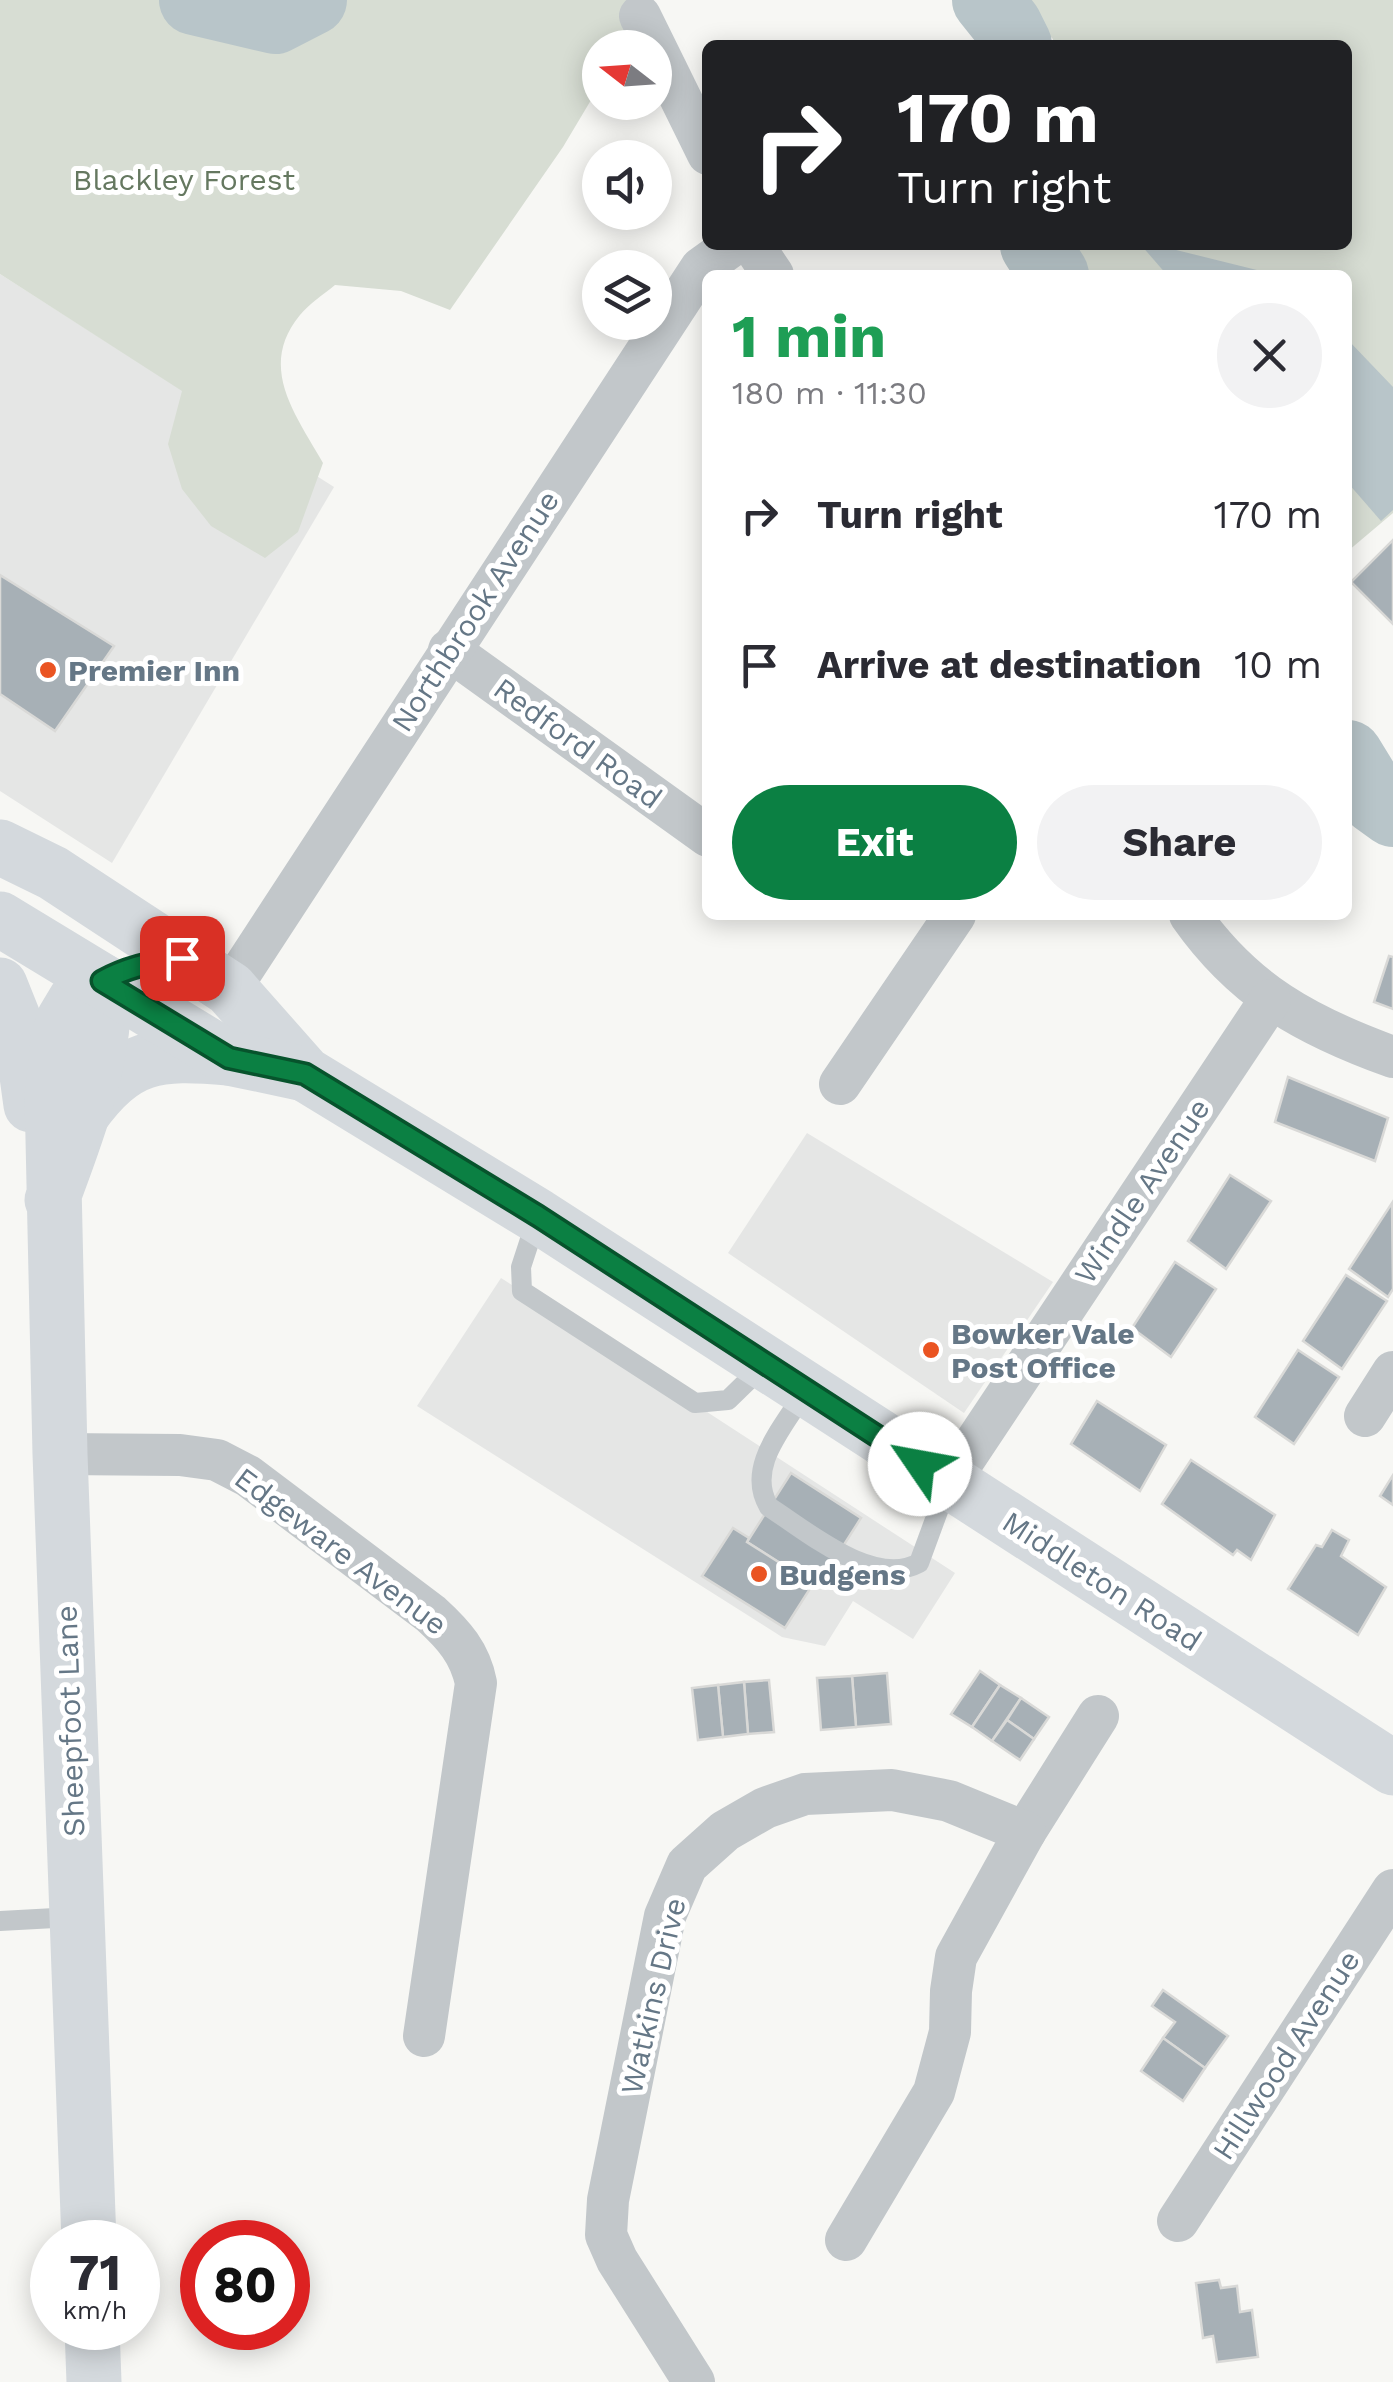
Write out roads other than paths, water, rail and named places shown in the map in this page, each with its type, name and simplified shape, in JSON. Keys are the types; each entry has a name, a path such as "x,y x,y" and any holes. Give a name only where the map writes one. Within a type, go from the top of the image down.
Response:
{"main road":[{"name":"Middleton Road","path":"0,847 53,873 230,988 305,1074 538,1216 1393,1768"},
{"path":"0,870 8,881 70,923 86,939 102,981 137,966 182,958"},
{"name":"Middleton Road","path":"0,919 229,1058 305,1074"},
{"name":"Sheepfoot Lane","path":"52,1200 80,1118 102,1032 106,1006 102,981 76,999 64,1020 52,1094 52,1200 60,1454 88,2220"},
{"name":"Sheepfoot Lane","path":"0,985 22,1040 37,1147 52,1200"},
{"path":"80,1118 116,1075 142,1061 190,1054 229,1058"},
{"path":"93,2350 94,2382"}],"street":[{"path":"640,16 702,142"},
{"name":"Northbrook Avenue","path":"230,988 700,268 726,250"},
{"name":"Redford Road","path":"449,650 702,832"},
{"path":"840,1084 952,920"},
{"path":"1194,920 1231,965 1270,1000 1325,1030 1393,1057"},
{"name":"Windle Avenue","path":"949,1482 1270,1000"},
{"path":"1365,1416 1393,1372"},
{"name":"Edgeware Avenue","path":"60,1454 180,1454 217,1460 248,1476 431,1614 453,1634 472,1662 476,1683 424,2036"},
{"path":"846,2240 934,2092 950,2032 950,1991 956,1957 1025,1832 1098,1716"},
{"name":"Watkins Drive","path":"694,2382 617,2260 606,2235 608,2200 665,1916 686,1864 725,1831 765,1808 806,1794 892,1790 950,1801 1025,1832"},
{"name":"Hillwood Avenue","path":"1178,2221 1393,1890"}],"lane":[{"path":"538,1216 521,1267 522,1291 695,1403 728,1400 786,1376"},
{"path":"786,1376 759,1475 762,1495 769,1507 840,1552 891,1572 906,1570 919,1563 949,1482"},
{"path":"0,1921 77,1917"}],"waterway":[{"path":"194,0 275,19 312,0"},
{"path":"987,0 1014,40"},
{"path":"1038,250 1051,270"},
{"path":"1352,762 1375,799 1393,812"}],"place":[{"name":"Premier Inn","path":"48,670"},
{"name":"Bowker Vale Post Office","path":"931,1350"},
{"name":"Budgens","path":"759,1574"}],"park label":[{"name":"Blackley Forest","path":"184,179"}]}
